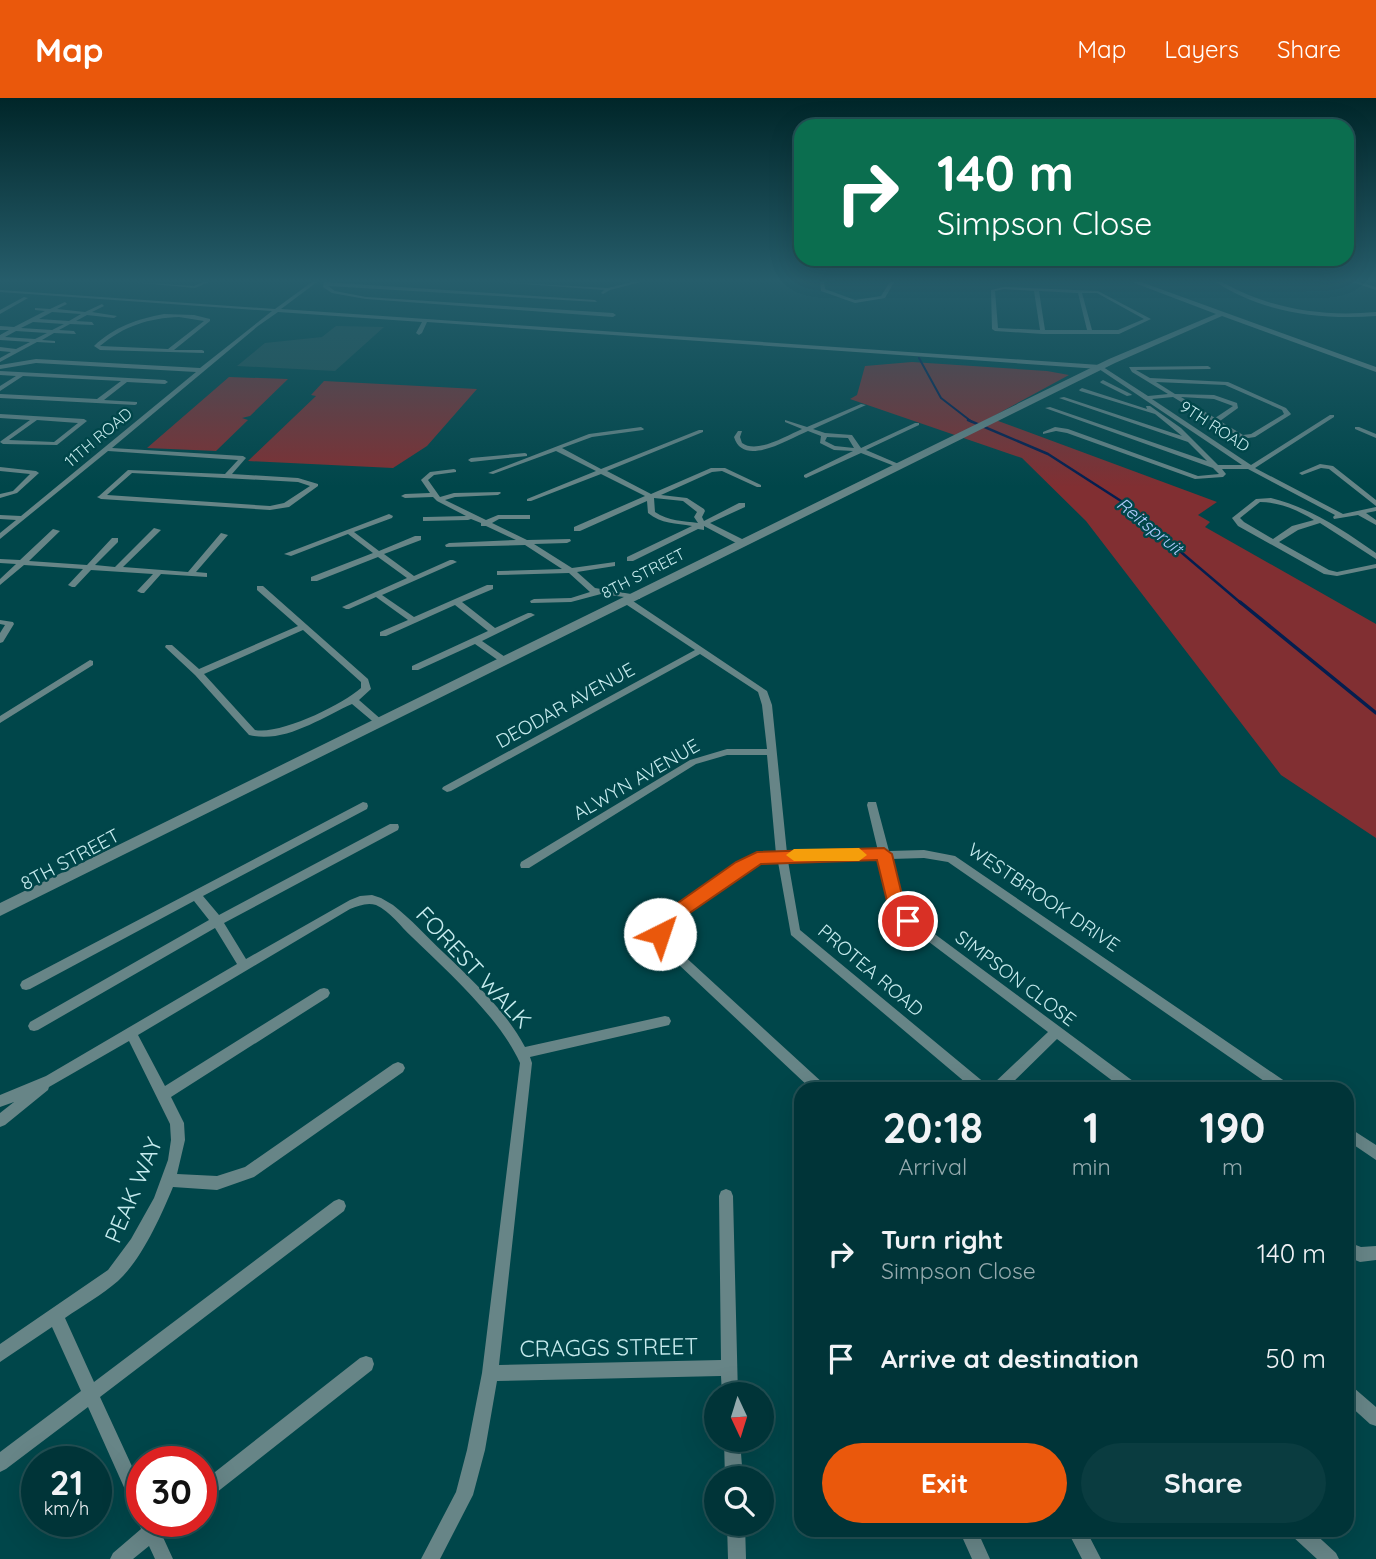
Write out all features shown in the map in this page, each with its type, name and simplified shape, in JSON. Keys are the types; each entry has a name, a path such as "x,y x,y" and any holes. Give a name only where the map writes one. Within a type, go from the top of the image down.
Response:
{"street":[{"path":"11,350 18,351"},
{"path":"98,379 137,350"},
{"path":"143,350 202,352"},
{"name":"11TH ROAD","path":"0,537 225,350"},
{"name":"9TH ROAD","path":"858,350 1100,367 1289,490 1342,516"},
{"name":"8TH STREET","path":"0,909 1135,350"},
{"path":"1323,350 1376,370"},
{"path":"0,360 18,351"},
{"path":"0,367 28,361 200,370"},
{"path":"1149,380 1226,383 1284,409 1287,414 1249,438 1237,435 1166,392 1149,380 1132,367 1208,368"},
{"path":"0,373 165,382"},
{"path":"0,389 21,375"},
{"path":"98,401 126,380"},
{"path":"1045,433 1055,429 1068,431 1197,478 1223,474 1191,440 1161,416 1119,388 1103,382"},
{"path":"1082,390 1161,416"},
{"path":"1145,397 1166,392"},
{"path":"0,396 135,403"},
{"path":"1145,397 1211,397 1235,404 1236,407 1215,421"},
{"path":"1062,398 1191,440"},
{"path":"740,432 737,442 751,450 863,405"},
{"path":"1048,408 1217,467 1252,467 1332,416"},
{"path":"1,416 84,421 55,443 2,443"},
{"path":"2,443 36,418"},
{"path":"787,421 824,435 850,436 859,450"},
{"path":"806,476 917,424"},
{"path":"1357,428 1376,436"},
{"path":"491,473 590,435 641,429"},
{"path":"529,500 701,431"},
{"path":"824,435 821,441 829,447 859,450 899,466"},
{"path":"556,448 650,496 691,501 699,507 701,524"},
{"path":"105,449 239,458"},
{"path":"471,460 542,453"},
{"path":"216,476 239,458"},
{"path":"227,476 239,458"},
{"path":"1274,542 1295,528 1376,506 1331,467 1320,466 1302,473"},
{"path":"0,469 36,474 15,492 0,496"},
{"path":"577,529 716,469 759,486"},
{"path":"130,471 227,476 309,481 316,485 286,505 270,508 102,497 130,471"},
{"path":"454,471 427,476 424,482 436,498 470,518 527,543 598,592 632,599"},
{"path":"405,496 436,498 498,493"},
{"path":"650,496 655,516 666,521 701,524 737,544"},
{"path":"1376,557 1319,520 1273,501 1258,500 1237,520 1332,573 1376,566"},
{"path":"630,559 743,505"},
{"path":"1359,512 1376,523"},
{"path":"288,554 389,516"},
{"path":"0,517 23,518"},
{"path":"484,524 498,517 527,517"},
{"path":"426,519 470,518"},
{"path":"117,569 157,530"},
{"path":"0,583 56,531"},
{"path":"348,531 412,578"},
{"path":"190,574 224,535"},
{"path":"314,579 418,538"},
{"path":"72,585 115,540"},
{"path":"449,545 567,541"},
{"path":"0,561 204,575"},
{"path":"346,607 453,562"},
{"path":"500,573 571,571 612,564"},
{"path":"141,591 159,572"},
{"path":"383,634 490,587"},
{"path":"169,648 198,673 252,733 260,737 277,733 353,700 366,689 365,681 260,588"},
{"path":"534,601 571,600 598,592"},
{"path":"376,594 413,620"},
{"name":"PROTEA ROAD","path":"632,599 699,651 762,691 772,752 792,924 802,941 974,1082"},
{"path":"456,602 493,631"},
{"path":"415,667 531,615"},
{"path":"0,622 10,624 0,640"},
{"path":"198,673 303,628"},
{"path":"475,640 505,661"},
{"name":"DEODAR AVENUE","path":"447,789 699,651"},
{"path":"0,720 90,663"},
{"path":"353,700 380,723"},
{"name":"ALWYN AVENUE","path":"525,865 693,762 727,752 772,752"},
{"name":"SIMPSON CLOSE","path":"872,805 900,914 1124,1082"},
{"path":"26,985 363,806"},
{"path":"34,1026 217,921 394,827"},
{"name":"8TH STREET","path":"0,916 157,834"},
{"name":"WESTBROOK DRIVE","path":"813,1082 665,945 660,934 661,928 671,916 757,858 782,855 924,854 951,859 1275,1082"},
{"path":"196,895 217,921 244,965"},
{"name":"FOREST WALK","path":"0,1101 51,1080 346,906 369,898 379,899 501,1023 524,1053 523,1097 489,1373 471,1475 430,1559"},
{"path":"164,1094 324,993"},
{"path":"524,1053 665,1021"},
{"path":"1004,1082 1056,1032"},
{"name":"PEAK WAY","path":"0,1354 113,1275 128,1259 141,1238 167,1180 180,1136 164,1094 131,1033"},
{"path":"167,1180 217,1183 249,1172 398,1068"},
{"name":"FOREST WALK","path":"0,1121 51,1080"},
{"path":"1354,1137 1376,1153"},
{"path":"726,1196 730,1382"},
{"path":"0,1463 339,1206"},
{"path":"1354,1252 1360,1255 1376,1253"},
{"path":"55,1315 92,1391 126,1471"},
{"path":"217,1481 366,1364"},
{"name":"CRAGGS STREET","path":"489,1373 729,1368"},
{"path":"1354,1399 1376,1418"},
{"path":"736,1536 737,1559"},
{"path":"118,1559 141,1537"},
{"path":"158,1537 164,1559"},
{"path":"971,1537 981,1559"},
{"path":"1080,1537 1092,1559"},
{"path":"1306,1537 1330,1559"}],"shaded area":[{"path":"256,350 358,350 335,371 237,366"},
{"name":"Reitspruit","path":"912,362 1047,371 1069,375 990,418 1217,502 1198,515 1210,522 1205,527 1376,624 1376,838 1281,775 1086,521 1022,458 850,399 857,395 865,366"},
{"path":"229,377 288,379 250,416 242,418 248,420 216,451 147,448"},
{"path":"324,381 477,389 427,446 393,468 248,461 316,396 311,395"}],"waterway":[{"name":"Reitspruit","path":"919,358 941,398 971,421"},
{"name":"Reitspruit","path":"971,421 1048,454 1121,501 1242,604"},
{"name":"Reitspruit","path":"1240,602 1376,713"}],"slow traffic":[{"path":"794,855 859,855"}],"route":[{"path":"660,934 661,928 671,916 742,866 757,858 782,855 884,854 896,905 900,914 908,921"}]}
